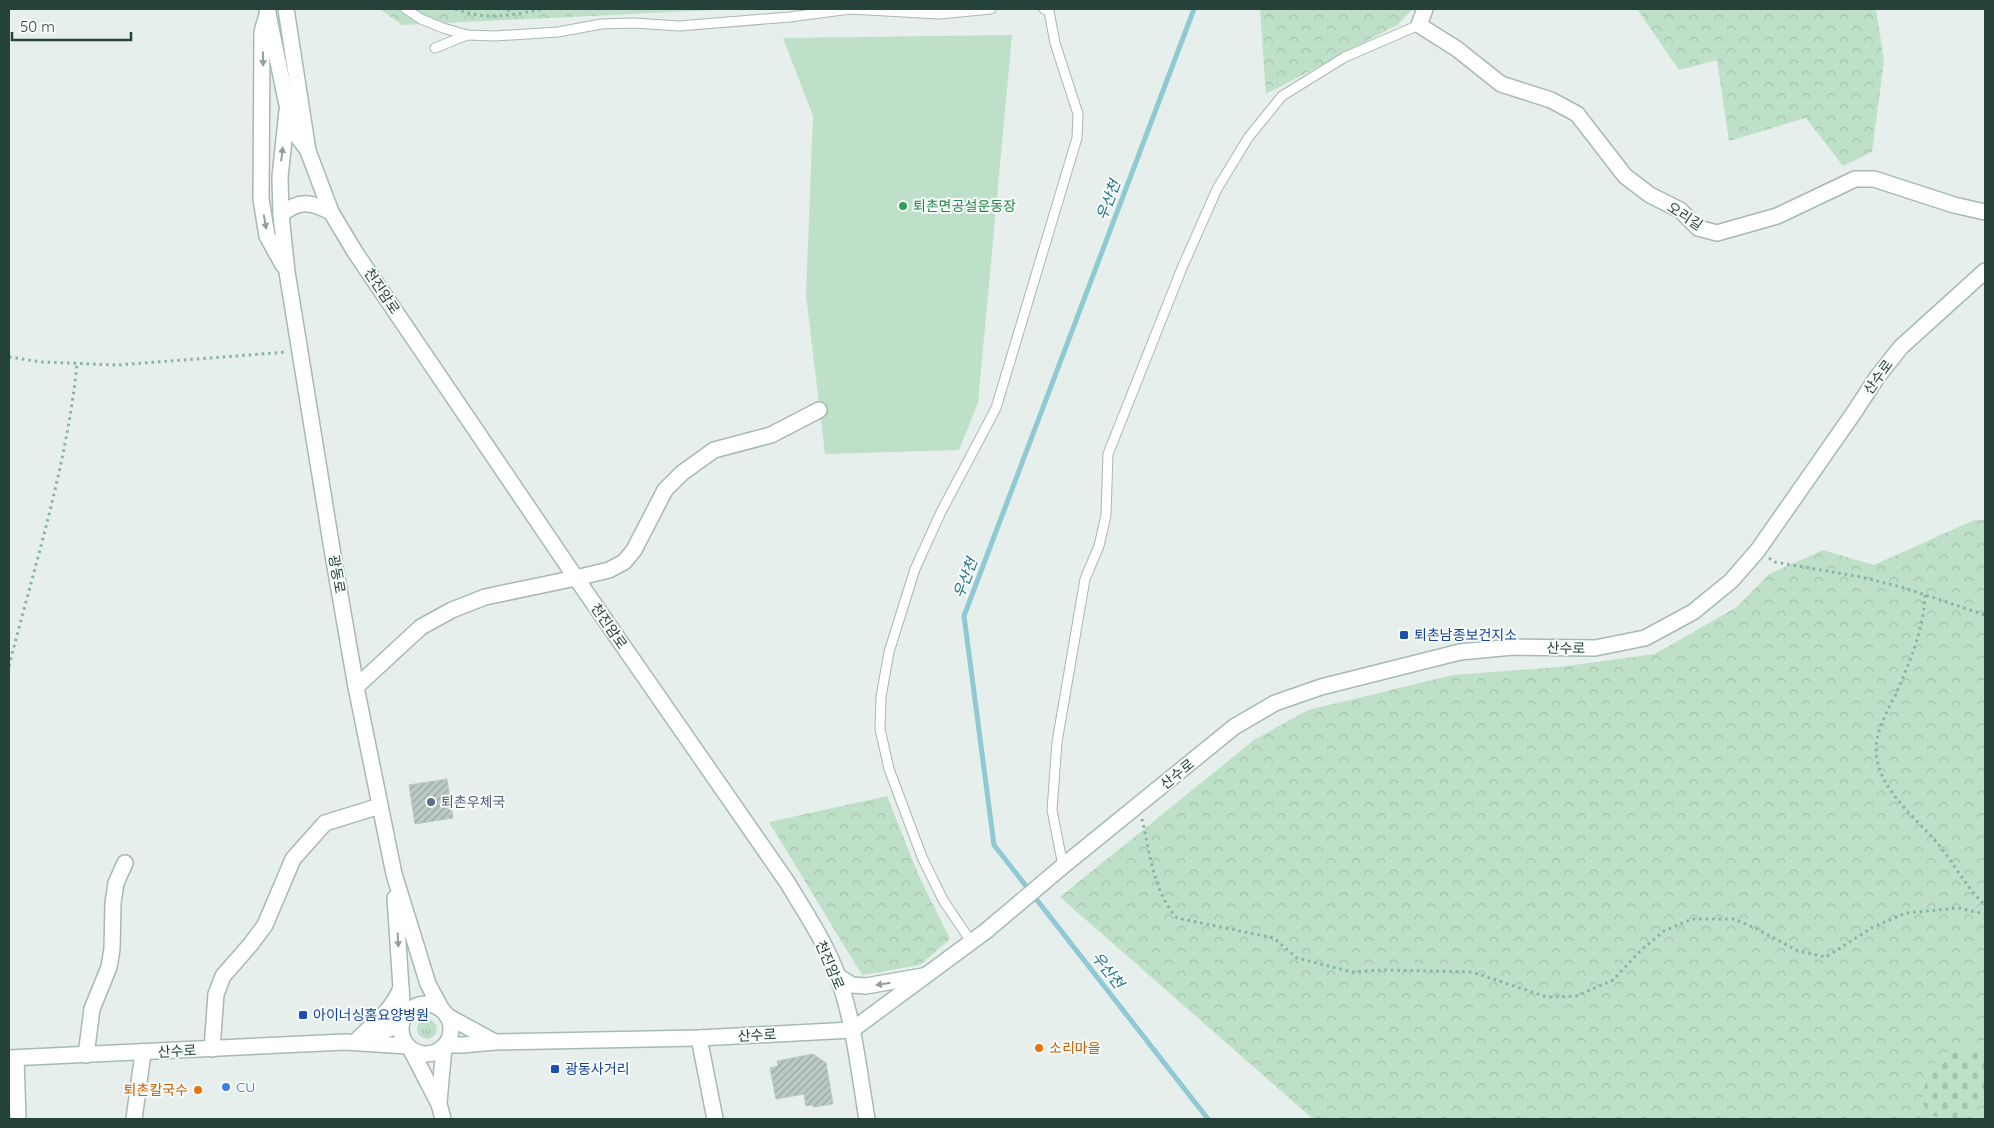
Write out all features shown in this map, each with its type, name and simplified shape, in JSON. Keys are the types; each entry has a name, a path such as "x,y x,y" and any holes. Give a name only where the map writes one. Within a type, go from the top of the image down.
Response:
{"main road":[{"name":"천진암로","path":"286,9 308,151 331,212 355,252 576,578 787,882 810,920 838,976 852,1030 867,1119"},
{"path":"1419,25 1425,9"},
{"name":"천진암로","path":"267,10 292,129 308,151"},
{"path":"267,10 262,32 261,199 267,236 287,272"},
{"name":"오리길","path":"1419,25 1457,49 1501,84 1551,100 1577,114 1625,176 1650,195 1680,210 1698,228 1717,233 1776,216 1855,179 1874,179 1954,205 1985,212"},
{"path":"287,111 297,79"},
{"name":"광동로","path":"287,111 280,177 281,215 287,272 356,687 394,874"},
{"path":"281,215 290,207 304,203 317,205 331,212"},
{"name":"산수로","path":"972,943 1063,866 1234,727 1274,703 1322,687 1460,652 1513,647 1595,648 1645,638 1693,612 1731,581 1758,550 1878,376 1901,347 1985,271"},
{"path":"356,687 421,627 452,610 485,597 609,570 624,562 634,550 665,490 682,473 714,450 771,435 820,410"},
{"path":"212,1050 216,994 223,976 265,925 292,859 325,822 380,806"},
{"path":"86,1055 92,1009 109,967 116,883 125,863"},
{"path":"394,874 402,1036 439,1104 443,1119"},
{"path":"394,874 428,984 445,1013 451,1031 444,1046 439,1104"},
{"path":"852,1030 972,943"},
{"path":"838,976 852,985 866,986 930,974"},
{"path":"352,1040 387,1012 396,1000 401,988"},
{"path":"352,1040 402,1022 413,1007 420,1004 435,1006 495,1042"},
{"name":"산수로","path":"444,1046 495,1042 698,1038 852,1030"},
{"path":"698,1038 715,1119"},
{"path":"352,1040 409,1048 419,1054 436,1052 444,1046"},
{"name":"산수로","path":"12,1058 212,1050 352,1040"},
{"path":"134,1119 142,1053"},
{"path":"12,1058 18,1119"}],"lane":[{"path":"406,9 420,19 467,35 495,36 558,32 601,24 634,23 678,26 790,17 850,9 939,14 991,9"},
{"path":"972,943 943,900 922,857 889,769 880,730 881,697 889,652 915,569 941,512 996,408 1077,138 1078,114 1055,43 1049,11 1044,9"},
{"path":"1063,866 1052,810 1057,742 1085,579 1099,546 1106,515 1108,454 1182,268 1217,189 1248,138 1282,96 1345,57 1419,25"},
{"path":"435,48 467,35"}],"path":[{"path":"455,9 490,18 544,9"},
{"path":"508,9 509,15"},
{"path":"9,357 42,362 117,365 300,351"},
{"path":"9,666 65,444 74,397 77,364"},
{"path":"1758,550 1776,562 1861,577 1925,594 1985,615"},
{"path":"1925,594 1923,618 1905,672 1880,729 1876,744 1877,765 1884,781 1896,797 1940,846 1973,894 1985,905"},
{"path":"1139,804 1159,888 1168,908 1178,918 1274,938 1297,958 1352,972 1383,970 1472,972 1547,997 1576,996 1614,980 1641,950 1664,931 1692,919 1734,919 1758,929 1798,951 1826,958 1873,927 1906,913 1958,908 1985,914"}],"green space":[{"path":"380,9 733,9 402,25"},
{"path":"1260,9 1413,9 1397,25 1266,94"},
{"path":"1637,9 1876,9 1884,61 1872,152 1843,166 1806,118 1729,141 1717,60 1679,70"},
{"name":"퇴촌면공설운동장","path":"1012,35 978,403 959,450 825,454 806,295 813,116 783,38"},
{"path":"1974,520 1985,520 1985,1119 1313,1119 1060,897 1254,740 1308,710 1453,675 1559,667 1655,654 1737,607 1769,574 1823,550 1874,565"},
{"path":"887,796 918,874 950,939 920,965 862,975 769,822"},
{"path":"427,1019 434,1022 437,1029 434,1036 427,1039 420,1036 417,1029 420,1022"},
{"path":"1972,1048 1985,1055 1985,1083 1979,1103 1965,1119 1944,1119 1934,1116 1921,1100 1930,1068 1948,1052"}],"building":[{"name":"퇴촌우체국","path":"447,779 453,818 415,824 409,785"},
{"path":"813,1054 826,1063 833,1104 813,1107 813,1105 806,1106 804,1094 776,1099 770,1068 778,1066 777,1061"}],"waterway":[{"name":"우산천","path":"1194,9 964,616 994,845 1208,1119"}],"place":[{"name":"퇴촌면공설운동장","path":"903,206"},
{"name":"퇴촌남종보건지소","path":"1404,635"},
{"name":"퇴촌우체국","path":"431,802"},
{"name":"아이너싱홈요양병원","path":"303,1015"},
{"name":"소리마을","path":"1039,1048"},
{"name":"광동사거리","path":"555,1069"},
{"name":"CU","path":"226,1087"},
{"name":"퇴촌칼국수","path":"198,1090"}]}
